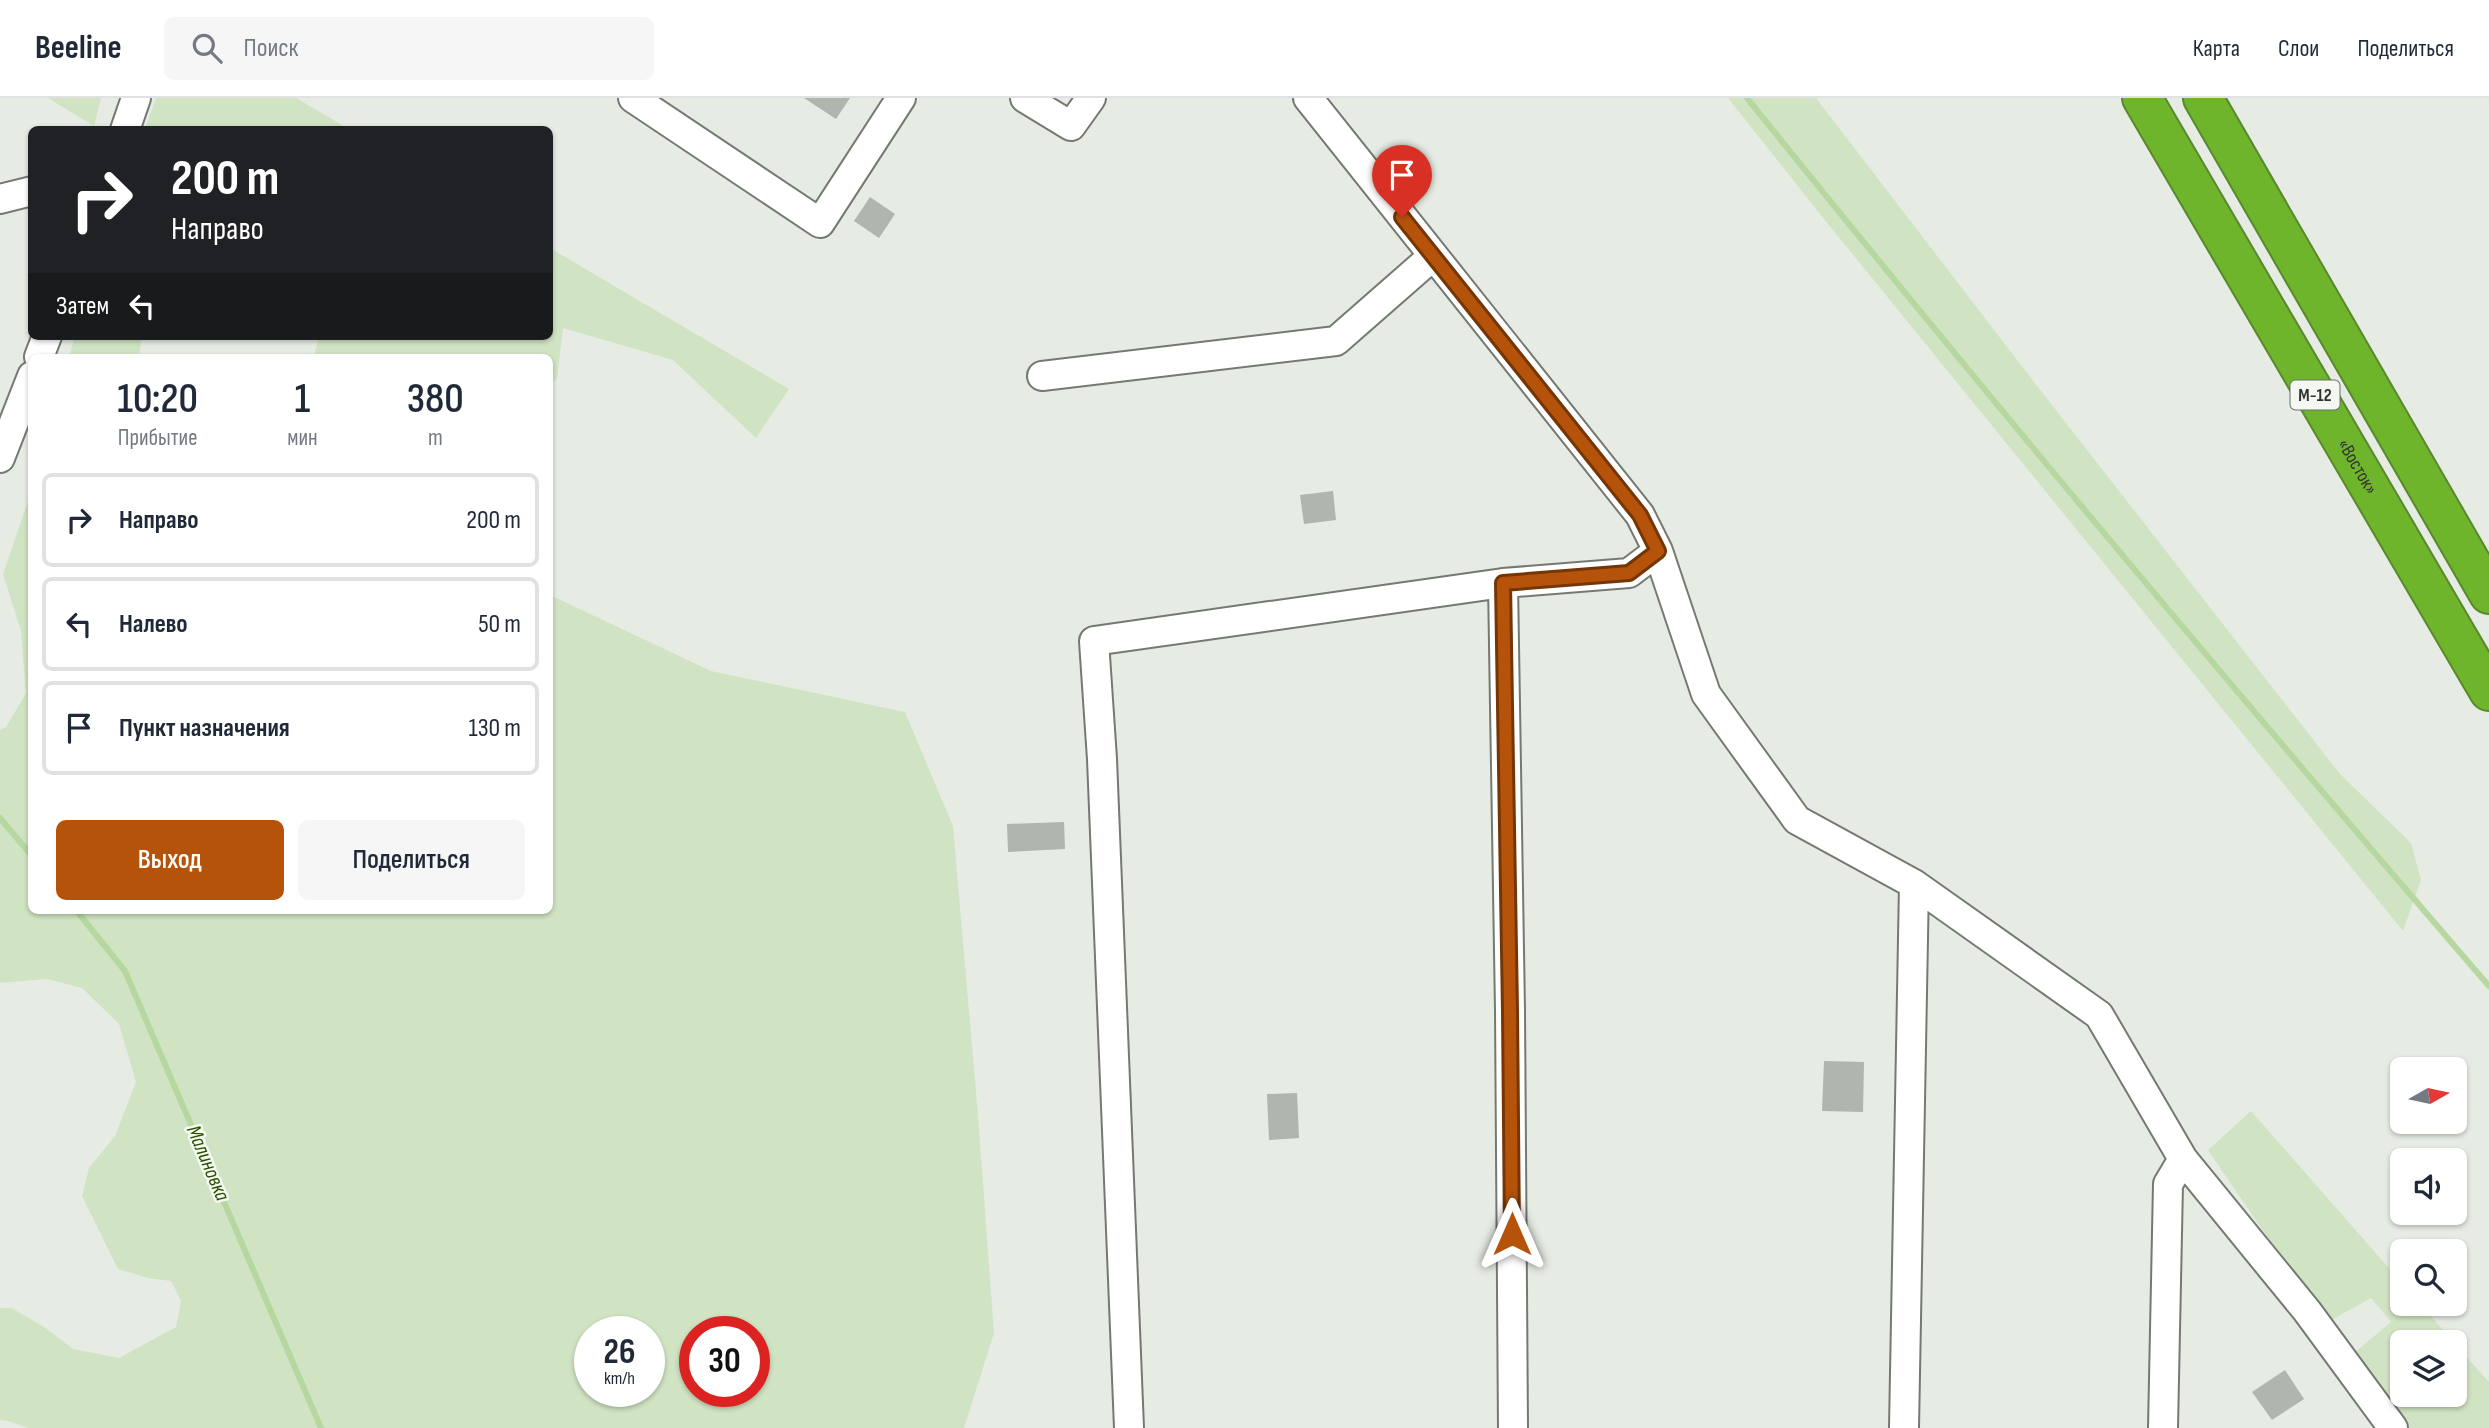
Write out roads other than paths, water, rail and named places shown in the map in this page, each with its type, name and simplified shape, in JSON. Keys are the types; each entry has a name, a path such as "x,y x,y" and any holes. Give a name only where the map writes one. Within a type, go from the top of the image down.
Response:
{"highway":[{"name":"«Восток»","path":"2142,98 2489,691"},
{"name":"М-12","path":"2203,98 2489,594"}],"street":[{"path":"126,126 136,98"},
{"path":"633,98 820,223 901,98"},
{"path":"1025,98 1071,126 1091,98"},
{"path":"1308,98 1640,515 1658,551 1706,694 1797,820 1914,884 2099,1015 2183,1159 2307,1311 2393,1428"},
{"path":"1,195 28,192"},
{"path":"1042,376 1336,341 1433,256"},
{"path":"0,458 28,386"},
{"path":"1129,1428 1102,759 1094,640 1503,583 1629,573 1658,551"},
{"path":"1503,583 1511,1025 1513,1428"},
{"path":"1904,1428 1914,884"},
{"path":"2163,1428 2168,1184 2183,1159"}],"waterway":[{"path":"1747,98 2114,545 2489,986"},
{"name":"Малиновка","path":"0,818 28,851"},
{"name":"Малиновка","path":"79,914 125,971 321,1428"}]}
